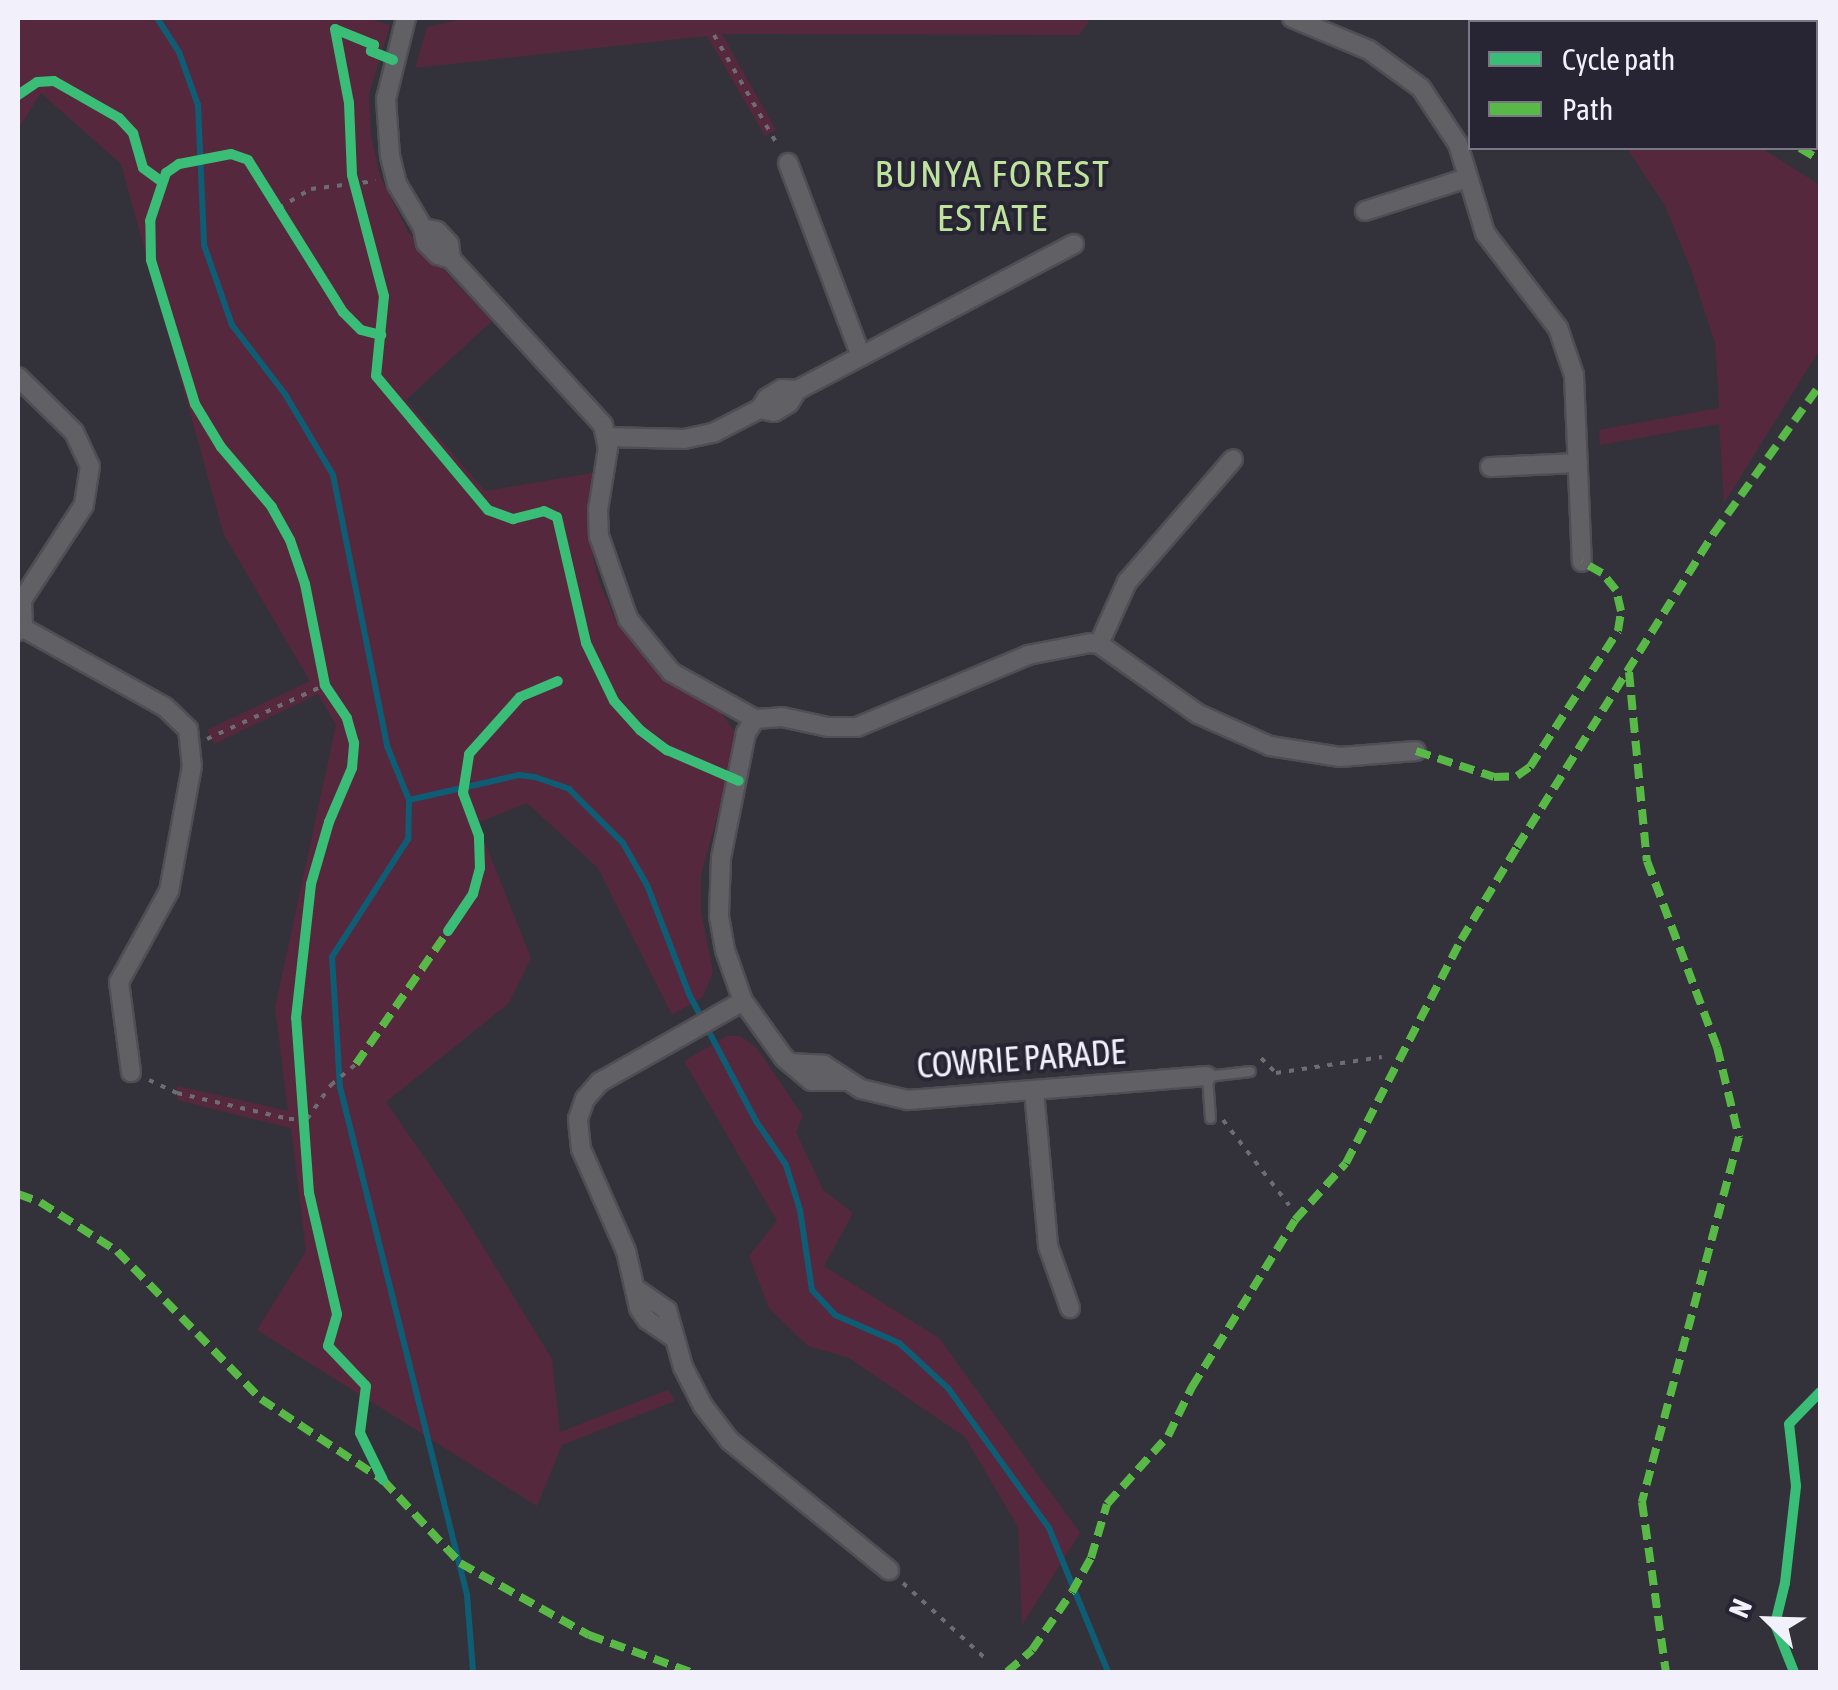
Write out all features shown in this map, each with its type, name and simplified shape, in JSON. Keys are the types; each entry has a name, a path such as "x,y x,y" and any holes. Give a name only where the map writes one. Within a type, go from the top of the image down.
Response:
{"street":[{"path":"406,18 393,60 386,121 395,177 423,228 426,243 438,255 450,259 596,414 607,437 598,526 622,610 651,652 671,672 755,719 782,718 828,727 857,727 1044,649 1099,644 1198,714 1258,742 1340,757 1416,751"},
{"path":"1292,18 1369,50 1414,80 1448,124 1476,210 1498,254 1550,315 1565,343 1574,375 1582,562"},
{"path":"788,164 861,356"},
{"path":"1365,211 1467,178"},
{"path":"607,437 700,437 760,409 774,412 790,403 797,390 1074,244"},
{"path":"18,377 74,432 90,466 84,505 22,600 20,629 165,707 188,729 192,766 170,890 120,982 131,1072"},
{"path":"1099,644 1127,582 1233,459"},
{"path":"1490,467 1578,463"},
{"name":"COWRIE PARADE","path":"755,719 746,733 719,880 722,934 743,1001 790,1063 811,1081 844,1081 876,1095 908,1100 1207,1076"},
{"path":"743,1001 600,1082 585,1099 578,1119 581,1149 623,1243 642,1314 674,1338 692,1387 730,1441 889,1570"},
{"path":"1034,1090 1048,1246 1070,1308"}],"lane":[{"name":"COWRIE PARADE","path":"1207,1076 1250,1072"},
{"path":"1207,1076 1215,1118"}],"path":[{"path":"320,25 374,45 372,51 393,60"},
{"path":"335,28 349,103 354,184 384,296 377,338"},
{"path":"714,35 788,164"},
{"path":"278,208 311,189 395,177"},
{"path":"270,193 288,222"},
{"path":"558,681 563,666"},
{"path":"322,668 325,685 336,702"},
{"path":"448,932 472,894 480,868 479,836 463,793 470,754 520,698 558,681 577,688"},
{"path":"190,747 325,685"},
{"path":"1261,1058 1276,1073 1382,1057"},
{"path":"307,1119 332,1085 356,1064"},
{"path":"131,1072 177,1093 289,1120 307,1119"},
{"path":"304,1101 308,1138"},
{"path":"1215,1118 1228,1122 1289,1205"},
{"path":"889,1570 988,1661"}],"shaded area":[{"path":"18,18 366,18 390,25 369,94 371,136 380,176 408,232 492,321 406,400 485,491 593,473 588,503 589,537 598,579 616,621 660,672 720,711 735,732 736,748 701,875 701,912 713,972 703,997 672,1015 598,868 527,803 477,823 531,958 509,1003 386,1102 460,1209 552,1359 560,1432 668,1390 675,1401 562,1445 537,1506 257,1330 306,1251 291,1128 177,1100 177,1086 288,1111 275,1008 336,725 318,694 214,744 207,730 310,681 224,535 121,164 41,93 18,129"},
{"path":"466,18 1091,18 1079,35 722,34 776,130 765,136 707,36 415,68 427,27"},
{"path":"1628,150 1764,150 1820,185 1820,349 1724,503 1719,424 1600,445 1599,430 1719,408 1715,343 1664,204"},
{"path":"727,1036 740,1036 756,1047 803,1116 796,1132 823,1190 853,1213 824,1266 939,1338 1080,1533 1022,1625 1018,1527 965,1437 849,1358 808,1346 769,1308 749,1256 777,1221 684,1061"}],"waterway":[{"path":"157,18 179,52 198,105 204,245 232,325 285,394 333,475 387,746 409,800 408,839 332,957 340,1087 467,1595 473,1672"},
{"path":"409,800 519,775 535,777 569,789 623,843 647,885 689,994 756,1121 786,1165 800,1210 812,1290 835,1315 899,1343 948,1388 1049,1528 1108,1672"}],"marked path":[{"path":"1593,18 1597,20"},
{"path":"1803,150 1820,160"},
{"path":"1007,1672 1032,1650 1072,1592 1091,1558 1107,1504 1168,1436 1192,1387 1295,1220 1346,1163 1461,940 1517,847 1714,533 1820,385"},
{"path":"1416,751 1494,777 1517,776 1530,767 1618,631 1621,611 1616,590 1602,573 1582,562"},
{"path":"1629,672 1647,861 1717,1047 1739,1137 1642,1502 1666,1672"},
{"path":"356,1064 448,931"},
{"path":"18,1194 40,1202 117,1251 261,1399 383,1480 460,1563 589,1635 690,1672"}],"cycle path":[{"path":"393,60 371,51 374,45 335,29 349,103 352,175 384,296 376,376 488,510 513,519 544,511 557,517 586,643 614,701 640,730 667,750 739,781"},
{"path":"18,95 37,82 54,81 119,118 133,133 143,168 162,182"},
{"path":"328,1346 337,1314 309,1193 296,1018 311,884 329,822 352,768 354,743 347,718 325,685 305,584 290,540 272,507 221,447 195,404 151,260 150,221 166,173 179,164 231,154 248,160 343,312 361,330 381,335"},
{"path":"448,931 473,894 480,868 479,836 463,793 469,754 520,697 558,681"},
{"path":"328,1346 366,1386 360,1433 383,1480"},
{"path":"1794,1672 1775,1624 1785,1583 1796,1486 1789,1424 1820,1392"}],"district":[{"name":"BUNYA FOREST ESTATE","path":"993,196"}]}
